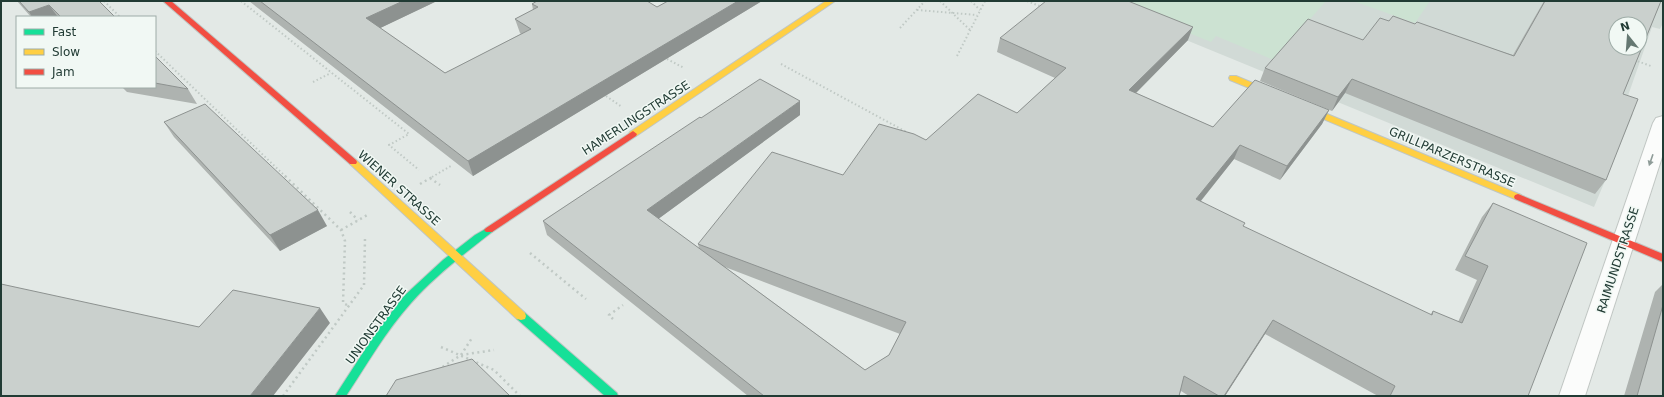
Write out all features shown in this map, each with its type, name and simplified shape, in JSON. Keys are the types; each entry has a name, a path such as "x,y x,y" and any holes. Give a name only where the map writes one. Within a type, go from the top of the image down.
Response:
{"main road":[{"name":"WIENER STRASSE","path":"167,1 395,199 500,298 613,396"},
{"name":"HAMERLINGSTRASSE","path":"455,256 512,214 736,67 831,1"},
{"name":"GRILLPARZERSTRASSE","path":"1233,78 1663,258"},
{"name":"UNIONSTRASSE","path":"340,396 389,324 413,294 455,256"}],"street":[{"name":"RAIMUNDSTRASSE","path":"1572,396 1663,123"}],"path":[{"path":"104,1 119,16"},
{"path":"241,1 409,134 388,145 419,170"},
{"path":"900,28 925,1"},
{"path":"940,1 970,30"},
{"path":"971,1 980,10"},
{"path":"957,56 985,1"},
{"path":"1027,1 1047,9"},
{"path":"917,10 977,16"},
{"path":"156,52 341,230 345,241 343,303 349,306"},
{"path":"667,59 684,68"},
{"path":"1632,59 1651,66"},
{"path":"779,63 913,135"},
{"path":"313,82 331,73"},
{"path":"606,96 622,106"},
{"path":"430,178 440,185"},
{"path":"350,212 358,220"},
{"path":"283,396 364,286 365,238"},
{"path":"530,253 586,299"},
{"path":"613,319 609,315 623,305"},
{"path":"436,371 460,355 472,338"},
{"path":"441,347 494,370 520,396"},
{"path":"460,355 494,350"}],"shaded area":[{"path":"1091,1 1663,1 1663,23 1660,29 1652,27 1648,38 1648,16 1608,16 1608,56 1642,56 1623,110 1633,114 1594,207"}],"green space":[{"path":"1110,1 1326,1 1274,60 1216,36 1211,42"},
{"path":"1353,1 1430,1 1415,23"}],"building":[{"path":"19,1 99,1 114,16 60,16 49,5 29,12"},
{"path":"260,1 403,1 366,18 445,73 531,29 515,19 538,7 532,4 537,1 647,1 657,7 668,1 738,1 468,161"},
{"path":"1046,1 1128,1 1193,27 1129,90 1213,127 1255,80 1329,110 1287,166 1240,145 1196,199 1245,223 1243,226 1432,315 1433,311 1462,323 1488,266 1465,256 1493,203 1587,243 1528,396 1390,396 1395,386 1273,320 1224,396 1219,396 1184,376 1179,396 764,396 543,221 760,79 800,101 647,210 865,370 889,355 906,322 698,244 772,152 843,175 879,124 914,134 926,140 978,94 1017,113 1066,68 1000,38"},
{"path":"1545,1 1661,1 1648,33 1648,16 1608,16 1608,56 1639,56 1623,94 1638,99 1606,180 1352,79 1338,97 1265,68 1308,19 1363,40 1380,18 1389,21 1393,16 1415,24 1417,22 1514,56"},
{"path":"156,57 188,89 156,83"},
{"path":"205,104 318,210 270,235 164,122"},
{"path":"1,284 199,327 233,290 320,308 250,396 1,396"},
{"path":"1663,305 1663,396 1637,396"},
{"path":"472,359 510,396 386,396 396,380"}],"traffic: fast":[{"path":"340,396 381,334 408,299 427,280 467,246 489,230"},
{"path":"521,316 613,396"}],"traffic: slow":[{"path":"633,134 831,1"},
{"path":"1233,78 1518,197"},
{"path":"353,162 521,316"}],"traffic: jam":[{"path":"167,1 353,162"},
{"path":"489,230 633,134"},
{"path":"1518,197 1663,258"}]}
